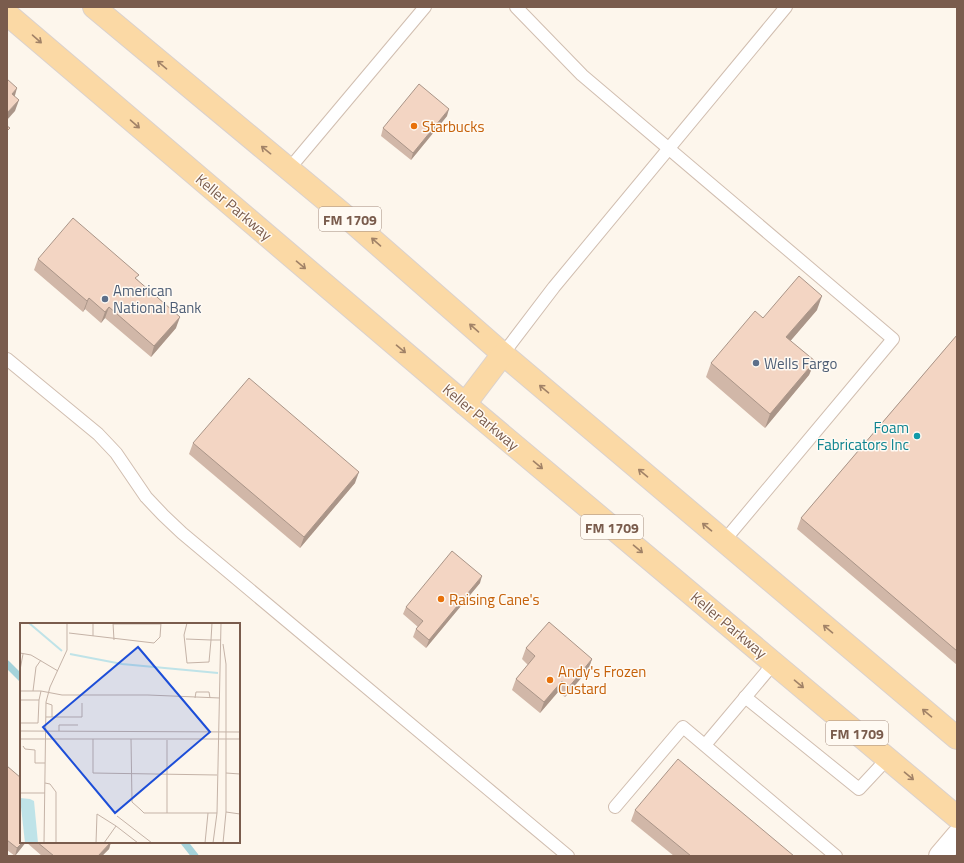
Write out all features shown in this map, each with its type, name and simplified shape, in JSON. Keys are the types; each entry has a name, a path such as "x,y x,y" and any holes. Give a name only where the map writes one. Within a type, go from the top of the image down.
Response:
{"main road":[{"name":"FM 1709","path":"94,7 350,220 503,354 957,738"},
{"name":"Keller Parkway","path":"7,14 465,404 957,817"},
{"path":"465,404 503,354"}],"street":[{"path":"940,856 957,836"}],"lane":[{"path":"289,169 425,7"},
{"path":"516,7 582,75 893,339 724,541"},
{"path":"503,354 554,287 786,7"},
{"path":"7,359 98,434 116,453 146,497 182,533 568,856"},
{"path":"705,746 774,663"},
{"path":"745,697 859,790 888,758"},
{"path":"615,807 683,727 836,856"}],"building":[{"path":"7,79 17,88 12,94 19,100 7,113"},
{"name":"Starbucks","path":"419,84 449,109 413,153 383,128"},
{"name":"American National Bank","path":"73,218 139,275 135,278 180,317 154,346 109,307 105,312 89,298 87,301 38,259"},
{"name":"Wells Fargo","path":"799,276 822,296 786,337 815,361 770,414 711,363 755,311 763,318"},
{"name":"Foam Fabricators Inc","path":"957,335 957,651 801,518"},
{"path":"249,378 359,472 304,537 193,443"},
{"name":"Raising Cane's","path":"452,551 482,576 429,640 416,629 423,621 406,607"},
{"name":"Andy's Frozen Custard","path":"549,622 592,659 569,687 562,681 544,702 516,679 535,656 526,648"},
{"path":"678,759 794,856 691,856 635,810"},
{"path":"7,766 20,777 20,843 22,843 17,848 7,840"},
{"path":"38,843 110,843 98,856 54,856"}],"waterway":[{"path":"7,664 20,677"},
{"path":"185,843 195,856"}],"place":[{"name":"Starbucks","path":"414,126"},
{"name":"American National Bank","path":"105,299"},
{"name":"Wells Fargo","path":"756,363"},
{"name":"Foam Fabricators Inc","path":"917,436"},
{"name":"Raising Cane's","path":"441,599"},
{"name":"Andy's Frozen Custard","path":"550,680"}]}
